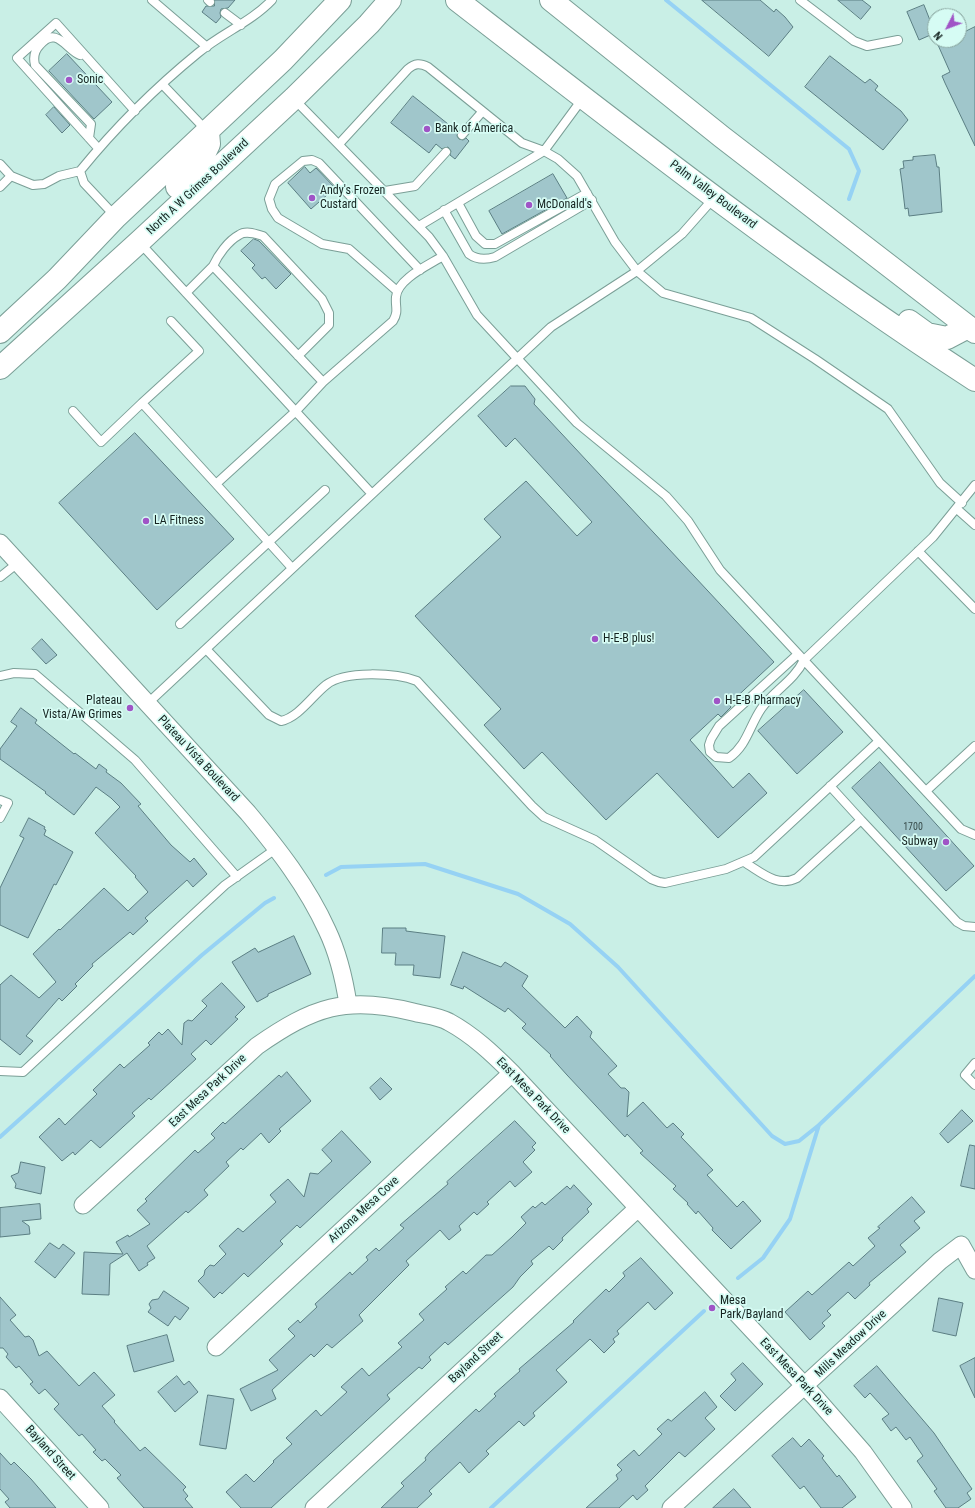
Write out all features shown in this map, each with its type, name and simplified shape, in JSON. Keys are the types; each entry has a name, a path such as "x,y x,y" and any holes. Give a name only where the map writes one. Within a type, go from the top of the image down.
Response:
{"main road":[{"path":"0,332 57,279 116,217 284,60 340,0"},
{"name":"North A W Grimes Boulevard","path":"0,368 139,242 294,98 369,24 390,0"},
{"name":"Palm Valley Boulevard","path":"457,0 583,98 787,250 975,380"},
{"path":"551,0 722,137 972,330"},
{"path":"101,276 135,228 198,167 209,144 208,132"},
{"path":"787,250 807,249 928,334 947,338 972,330"}],"street":[{"name":"Plateau Vista Boulevard","path":"0,543 248,813 277,848 305,888 328,930 342,969 348,1004"},
{"name":"East Mesa Park Drive","path":"83,1205 257,1046 285,1027 313,1014 348,1004 374,1004 403,1009 447,1020 490,1051 512,1073 806,1386 863,1452 903,1508"},
{"name":"Arizona Mesa Cove","path":"216,1347 512,1073"},
{"name":"Bayland Street","path":"314,1508 638,1208"},
{"name":"Mills Meadow Drive","path":"671,1508 806,1386 940,1261 961,1245 975,1270"},
{"name":"Bayland Street","path":"0,1398 100,1508"}],"lane":[{"path":"152,0 207,47"},
{"path":"0,164 11,176 33,185 44,184 59,176 80,171 98,148 163,85 207,47 262,11 272,0"},
{"path":"800,0 854,41 867,46 898,40"},
{"path":"225,13 241,25"},
{"path":"98,148 17,58 56,23 135,111"},
{"path":"86,57 76,53 64,41 53,38 42,42 36,49 33,57 36,65 91,124 90,138"},
{"path":"339,144 408,70 417,64 422,64 428,67 522,143 558,159 572,170 589,196 615,242 637,271 663,293 752,318 888,409 940,483 975,525"},
{"path":"163,85 208,132"},
{"path":"294,98 418,226 443,256 472,308 516,359 577,423 671,501 688,521 720,570 961,829 975,834"},
{"path":"418,226 544,152 583,98"},
{"path":"462,135 482,112"},
{"path":"385,191 416,186 446,152"},
{"path":"397,291 349,249 322,244 278,218 272,209 269,199 275,184 300,163 312,160 319,163 420,270"},
{"path":"80,171 84,183 116,217"},
{"path":"0,187 11,176"},
{"path":"458,202 476,236 485,244 495,244 589,196"},
{"path":"444,210 469,254 473,257 485,259 495,257 589,196"},
{"path":"147,704 516,359 551,328 637,271 682,234 715,196"},
{"path":"186,293 213,266 218,255 239,234 252,232 263,236 322,299 329,313 329,325 298,356"},
{"path":"139,242 372,494"},
{"path":"216,484 296,411 323,382 393,321 398,314 396,298 397,291 400,286 420,270 443,256"},
{"path":"213,266 323,382"},
{"path":"73,411 101,442 199,351 171,321"},
{"path":"142,403 292,568"},
{"path":"798,654 719,726 711,739 709,745 710,752 716,757 724,759 729,758 736,753 752,728 762,708 798,672 804,660 933,537 975,485"},
{"path":"180,624 325,490"},
{"path":"918,551 975,608"},
{"path":"0,576 19,562"},
{"path":"206,649 269,715 280,721 292,716 327,684 344,677 353,675 394,676 417,681 544,817 594,840 651,879 659,882 672,882 726,869 744,862 763,850 878,741"},
{"path":"0,676 14,673 35,674 135,760 237,878"},
{"path":"926,791 975,746"},
{"path":"830,786 860,820 957,922 964,926 975,927"},
{"path":"0,800 8,803 0,818"},
{"path":"744,862 774,880 783,883 790,882 860,820"},
{"path":"0,1071 23,1072 226,885 277,848"},
{"path":"975,1063 965,1075 975,1085"}],"building":[{"path":"215,0 235,0 228,8 221,9 221,17 216,23 202,12 206,6 214,6"},
{"path":"702,0 760,0 774,12 776,9 793,27 769,56"},
{"path":"838,0 862,0 871,7 861,19"},
{"path":"924,5 927,13 927,36 919,40 907,12"},
{"path":"975,27 975,146 942,76 950,72 939,48 967,48 967,31"},
{"path":"67,54 112,102 94,119 49,71"},
{"path":"830,56 865,83 870,79 878,86 875,90 901,111 908,120 883,150 805,87"},
{"name":"Bank of America","path":"413,96 458,132 457,136 459,139 463,140 466,138 469,141 455,159 450,155 451,151 448,147 442,149 436,144 429,153 391,123"},
{"path":"54,107 70,125 62,133 46,115"},
{"path":"935,155 937,167 939,167 942,212 909,216 908,208 905,209 900,169 904,168 903,161 913,160 913,157"},
{"name":"Andy's Frozen Custard","path":"305,167 310,173 316,168 335,188 311,209 288,183"},
{"name":"McDonald's","path":"553,174 567,198 502,234 489,211"},
{"path":"254,239 259,241 291,274 276,289 265,277 262,279 252,268 255,265 241,251"},
{"name":"H-E-B plus!","path":"511,386 525,386 535,399 534,404 774,662 729,704 731,707 721,717 718,714 690,740 733,788 749,773 767,793 718,838 657,773 606,820 542,752 524,769 484,725 501,709 415,616 501,537 484,519 526,481 577,536 592,522 515,438 506,447 478,416"},
{"name":"LA Fitness","path":"135,433 234,539 157,610 59,503"},
{"path":"42,639 57,655 46,664 32,649"},
{"path":"804,690 843,732 797,774 758,731"},
{"path":"21,708 37,720 35,723 74,754 75,753 96,769 99,764 107,770 106,772 121,783 141,804 138,806 171,845 190,862 194,858 207,874 193,887 187,880 145,918 148,921 133,935 130,932 92,964 93,966 75,984 77,986 62,1001 59,998 26,1036 33,1041 20,1055 0,1039 0,985 11,975 39,998 56,982 33,954 104,888 128,911 148,892 135,877 136,876 95,833 120,807 111,798 96,787 74,815 45,793 46,792 0,759 0,749 17,726 11,722"},
{"path":"880,762 974,866 946,891 852,788"},
{"path":"29,818 45,827 44,829 46,830 44,835 73,852 56,885 54,884 28,938 0,925 0,888 24,838 20,836"},
{"path":"383,928 406,928 406,931 445,936 440,978 413,975 414,965 395,965 396,953 382,953"},
{"path":"294,936 311,974 268,994 268,996 257,1002 232,962 255,948 258,952"},
{"path":"463,952 501,967 505,962 528,976 522,986 565,1028 577,1016 592,1032 590,1037 617,1066 608,1074 621,1088 625,1088 629,1092 627,1117 643,1102 667,1128 673,1123 684,1134 681,1137 713,1170 707,1175 737,1207 743,1201 761,1221 731,1249 712,1230 713,1228 698,1211 696,1214 687,1204 688,1203 673,1189 676,1186 640,1153 643,1151 627,1134 625,1137 567,1075 550,1056 551,1055 522,1028 526,1024 508,1008 505,1012 464,986 463,989 451,985"},
{"path":"222,983 245,1007 235,1017 238,1019 211,1045 206,1040 191,1054 196,1059 151,1100 149,1098 132,1113 135,1116 100,1148 91,1140 75,1155 73,1152 62,1161 39,1137 59,1118 65,1125 97,1094 93,1090 120,1064 124,1068 150,1045 148,1043 159,1032 162,1035 168,1029 182,1045 184,1023 188,1020 192,1021 207,1006 202,1001"},
{"path":"287,1072 311,1101 279,1129 281,1131 269,1143 261,1133 243,1150 241,1148 226,1162 229,1166 204,1190 208,1195 188,1213 186,1211 147,1246 155,1258 147,1263 148,1265 139,1271 127,1253 110,1264 109,1295 82,1294 84,1252 123,1254 116,1242 128,1235 129,1237 150,1224 137,1210 147,1201 145,1199 195,1150 198,1153 215,1138 211,1134 223,1122 225,1124 279,1075 281,1077"},
{"path":"381,1078 392,1089 380,1100 370,1088"},
{"path":"962,1110 973,1121 948,1143 940,1134"},
{"path":"515,1121 536,1143 532,1147 535,1150 523,1162 532,1172 515,1187 510,1181 487,1202 489,1204 477,1215 474,1212 459,1226 461,1230 449,1240 440,1230 406,1261 409,1265 359,1315 363,1321 332,1348 327,1344 314,1357 311,1354 272,1390 276,1399 251,1411 240,1389 278,1370 269,1360 295,1336 288,1329 298,1320 300,1323 317,1307 315,1304 350,1272 352,1275 368,1260 366,1257 376,1248 379,1251 404,1228 400,1225 448,1184 447,1182"},
{"path":"342,1131 371,1162 300,1228 297,1225 280,1241 283,1244 248,1277 244,1273 222,1294 220,1292 214,1298 198,1281 210,1265 214,1266 226,1254 219,1246 238,1228 243,1232 276,1202 270,1195 288,1179 304,1197 310,1173 318,1174 332,1161 322,1150"},
{"path":"970,1145 975,1146 975,1189 961,1186"},
{"path":"21,1162 45,1167 41,1194 15,1188 16,1184 11,1176 18,1173"},
{"path":"574,1185 592,1204 587,1209 589,1212 562,1238 563,1240 553,1250 549,1246 531,1261 533,1264 520,1277 513,1287 448,1345 445,1342 429,1357 431,1360 422,1369 419,1367 387,1395 390,1399 271,1508 241,1508 226,1492 246,1474 254,1482 274,1462 273,1461 292,1444 286,1438 316,1410 321,1416 347,1392 341,1387 362,1368 369,1376 402,1347 398,1343 424,1320 419,1314 447,1289 445,1287 463,1271 466,1274 486,1255 492,1255 512,1237 526,1223 521,1217 533,1206 535,1208 542,1202 545,1205 567,1186 570,1189"},
{"path":"912,1197 925,1212 914,1221 920,1228 900,1245 906,1252 869,1283 870,1285 855,1299 848,1292 827,1311 831,1315 822,1323 825,1326 810,1340 785,1312 808,1291 812,1295 849,1262 853,1266 875,1246 868,1238 880,1228 878,1227"},
{"path":"40,1204 41,1219 22,1221 29,1226 30,1234 0,1237 0,1208"},
{"path":"50,1243 59,1249 63,1244 75,1253 55,1278 35,1262"},
{"path":"641,1258 673,1293 655,1310 648,1302 617,1331 619,1334 613,1339 615,1342 604,1353 590,1339 556,1370 567,1382 533,1413 535,1416 524,1426 519,1421 486,1451 489,1454 469,1473 460,1462 429,1491 432,1494 417,1508 381,1508 404,1486 401,1483 426,1460 425,1458 429,1453 476,1409 479,1412 496,1396 494,1394 520,1371 519,1369 574,1322 573,1321 606,1289 609,1292 625,1276 623,1273"},
{"path":"164,1291 189,1308 180,1320 175,1316 168,1326 148,1312 151,1308 149,1304 152,1300 158,1299"},
{"path":"0,1297 16,1315 10,1320 25,1337 29,1336 33,1340 39,1356 47,1351 79,1386 94,1372 115,1395 102,1406 140,1451 145,1447 186,1487 183,1490 188,1496 185,1499 193,1508 144,1508 117,1478 121,1475 105,1459 102,1461 93,1452 96,1450 82,1434 79,1436 54,1409 59,1404 45,1389 39,1394 30,1384 33,1382 19,1366 16,1368 6,1357 8,1354 3,1348 0,1348"},
{"path":"939,1298 963,1303 956,1336 933,1331"},
{"path":"167,1335 174,1361 134,1372 127,1346"},
{"path":"975,1358 975,1398 960,1366"},
{"path":"743,1363 763,1384 735,1411 720,1396 736,1380 731,1374"},
{"path":"877,1366 934,1433 972,1489 967,1493 971,1499 958,1508 946,1508 934,1491 937,1489 917,1461 923,1456 910,1437 906,1440 896,1427 891,1431 882,1419 889,1414 870,1393 865,1398 854,1386"},
{"path":"177,1376 184,1385 189,1381 198,1392 175,1412 158,1392"},
{"path":"705,1392 717,1407 705,1418 715,1429 685,1457 679,1452 645,1486 648,1490 637,1500 633,1495 619,1508 586,1508 618,1479 616,1475 622,1470 617,1465 634,1450 639,1456 662,1434 657,1429 668,1419 671,1421"},
{"path":"208,1395 234,1399 226,1449 200,1445"},
{"path":"793,1438 801,1447 809,1439 824,1456 822,1458 837,1477 839,1475 856,1497 842,1508 821,1508 804,1486 800,1489 772,1456"},
{"path":"0,1453 11,1465 14,1462 56,1508 10,1508 5,1502 9,1499 0,1489"},
{"path":"734,1489 751,1508 713,1508"}],"waterway":[{"path":"666,0 849,149 859,171 849,199"},
{"path":"326,875 341,867 425,864 518,894 570,924 618,967 772,1136 785,1144 799,1141 819,1125"},
{"path":"0,1137 202,955 265,903 274,898"},
{"path":"738,1278 763,1258 790,1219 819,1125 975,976"},
{"path":"491,1508 704,1311"}],"place":[{"name":"Sonic","path":"69,80"},
{"name":"Bank of America","path":"427,129"},
{"name":"Andy's Frozen Custard","path":"312,198"},
{"name":"McDonald's","path":"529,205"},
{"name":"LA Fitness","path":"146,521"},
{"name":"H-E-B plus!","path":"595,639"},
{"name":"H-E-B Pharmacy","path":"717,701"},
{"name":"Plateau Vista/Aw Grimes","path":"130,708"},
{"name":"Subway","path":"946,842"},
{"name":"Mesa Park/Bayland","path":"712,1308"}]}
